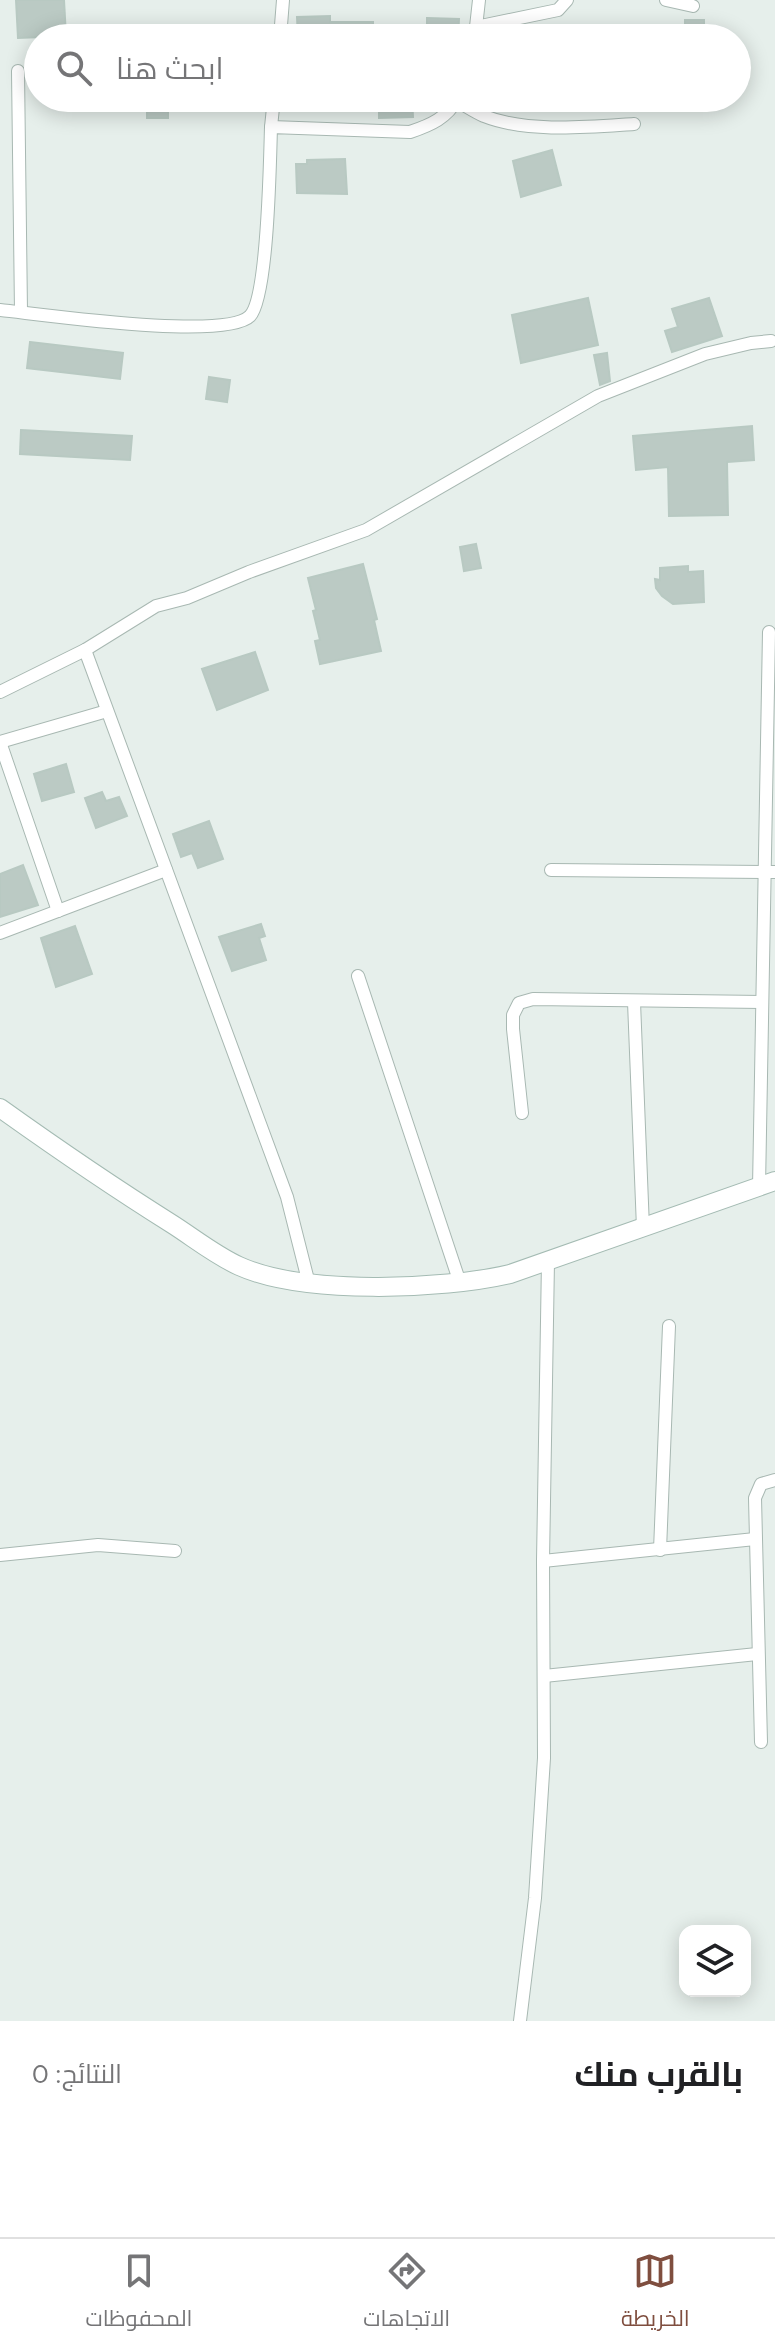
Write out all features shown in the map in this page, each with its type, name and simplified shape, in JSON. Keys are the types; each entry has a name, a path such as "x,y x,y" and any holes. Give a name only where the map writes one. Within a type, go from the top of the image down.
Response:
{"street":[{"path":"281,24 283,0"},
{"path":"476,24 479,0"},
{"path":"505,24 558,10 567,0"},
{"path":"666,0 693,6"},
{"path":"18,71 21,312"},
{"path":"0,310 193,326 232,323 250,315 258,299 260,283 273,112"},
{"path":"271,127 410,132 432,125 448,112"},
{"path":"478,112 515,125 590,127 634,124"},
{"path":"0,692 85,650 156,606 187,598 366,530 598,396 705,354 771,341"},
{"path":"0,1108 139,1204 238,1266 309,1284 460,1283 510,1274 767,1184 762,1002 770,872 769,632"},
{"path":"85,650 287,1197 309,1284"},
{"path":"58,911 0,742 107,711"},
{"path":"0,933 166,870"},
{"path":"551,870 770,872"},
{"path":"358,976 460,1283"},
{"path":"522,1113 513,1029 513,1015 519,1003 533,999 762,1002"},
{"path":"634,1002 643,1228"},
{"path":"520,2021 528,1968 540,1828 548,1261"},
{"path":"660,1550 669,1326"},
{"path":"761,1742 756,1493 761,1484 775,1480"},
{"path":"543,1561 755,1539"},
{"path":"0,1555 98,1545 175,1551"},
{"path":"544,1676 757,1654"}],"building":[{"path":"16,0 64,0 65,24 24,24 24,38 18,38"},
{"path":"330,16 330,22 373,24 297,24 297,17"},
{"path":"427,18 459,19 459,24 427,24"},
{"path":"685,20 704,20 704,24 685,24"},
{"path":"147,112 168,112 168,118 147,118"},
{"path":"379,112 413,112 413,117 379,118"},
{"path":"552,150 561,185 521,197 513,161"},
{"path":"345,159 347,194 297,193 296,164 307,164 307,160"},
{"path":"588,298 598,345 521,363 512,315"},
{"path":"709,298 722,336 672,352 665,331 678,327 672,309"},
{"path":"30,342 123,353 120,379 27,368"},
{"path":"607,353 610,381 600,385 594,355"},
{"path":"209,377 230,380 227,402 206,399"},
{"path":"752,426 754,460 727,462 728,515 669,516 668,467 636,470 633,436"},
{"path":"21,430 132,436 130,460 20,454"},
{"path":"476,544 481,568 464,571 460,547"},
{"path":"363,564 377,619 374,620 381,651 320,664 315,641 320,640 313,611 316,610 308,578"},
{"path":"688,566 688,572 703,571 704,602 673,604 656,588 655,579 660,580 660,568"},
{"path":"255,652 268,690 217,710 202,669"},
{"path":"66,764 74,792 42,801 34,774"},
{"path":"102,792 106,801 119,797 127,816 96,828 85,798"},
{"path":"209,821 223,859 198,868 192,853 181,857 173,834"},
{"path":"23,865 38,905 0,917 0,874"},
{"path":"261,924 265,936 259,938 266,960 232,971 219,937"},
{"path":"75,926 92,974 56,987 41,938"}]}
